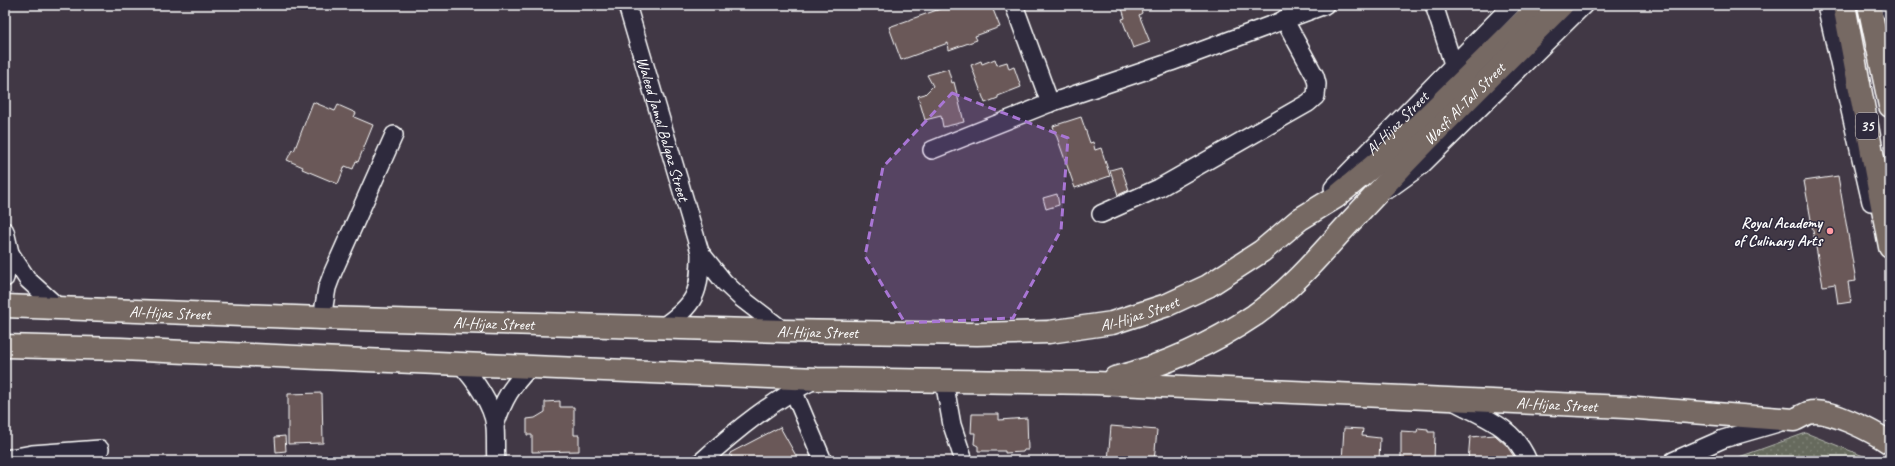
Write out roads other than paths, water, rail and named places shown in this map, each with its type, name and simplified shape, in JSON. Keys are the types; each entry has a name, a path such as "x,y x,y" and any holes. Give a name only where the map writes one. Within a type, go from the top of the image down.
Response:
{"main road":[{"name":"Wasfi Al-Tall Street","path":"1367,203 1540,5"},
{"name":"Wasfi Al-Tall Street","path":"1300,219 1336,197 1463,93 1562,5"},
{"name":"35","path":"1844,5 1890,248"},
{"name":"35","path":"1869,5 1890,106"},
{"name":"Al-Hijaz Street","path":"1096,383 1171,361 1227,333 1256,314 1311,264 1367,203"},
{"name":"Al-Hijaz Street","path":"5,306 322,318 661,328 976,334 1049,332 1112,323 1161,307 1208,286 1262,250 1300,219"},
{"name":"Al-Hijaz Street","path":"5,346 122,349 817,378 1096,383 1669,410 1794,420 1809,412 1823,413 1852,422 1890,443"}],"street":[{"name":"Waleed Jamal Balqaz Street","path":"627,5 700,252 700,276 694,296 686,310 661,328"},
{"path":"1014,5 1050,103"},
{"path":"932,150 1050,103 1171,62 1325,5"},
{"path":"1434,5 1453,64"},
{"name":"Al-Hijaz Street","path":"1300,219 1366,156 1453,64 1512,5"},
{"name":"Al-Hijaz Street","path":"1367,203 1421,166 1584,5"},
{"path":"1826,5 1870,198 1890,254"},
{"path":"1889,5 1890,11"},
{"path":"1101,214 1159,188 1308,103 1316,96 1317,84 1314,76 1284,20"},
{"path":"322,318 327,288 333,272 394,135"},
{"path":"5,231 10,253 28,280 59,308"},
{"name":"Waleed Jamal Balqaz Street","path":"700,252 736,294 784,331"},
{"path":"5,278 10,253"},
{"path":"460,364 470,375 483,396 495,425"},
{"path":"496,461 495,425 502,405 511,388 531,366"},
{"path":"702,461 741,427 793,390 817,378"},
{"path":"944,381 952,425 964,461"},
{"path":"793,390 824,461"},
{"path":"1449,399 1503,427 1513,436 1521,447 1528,461"},
{"path":"1673,461 1723,438 1794,420"},
{"path":"5,459 32,454 100,449"}],"place":[{"name":"Royal Academy of Culinary Arts","path":"1830,231"}]}
